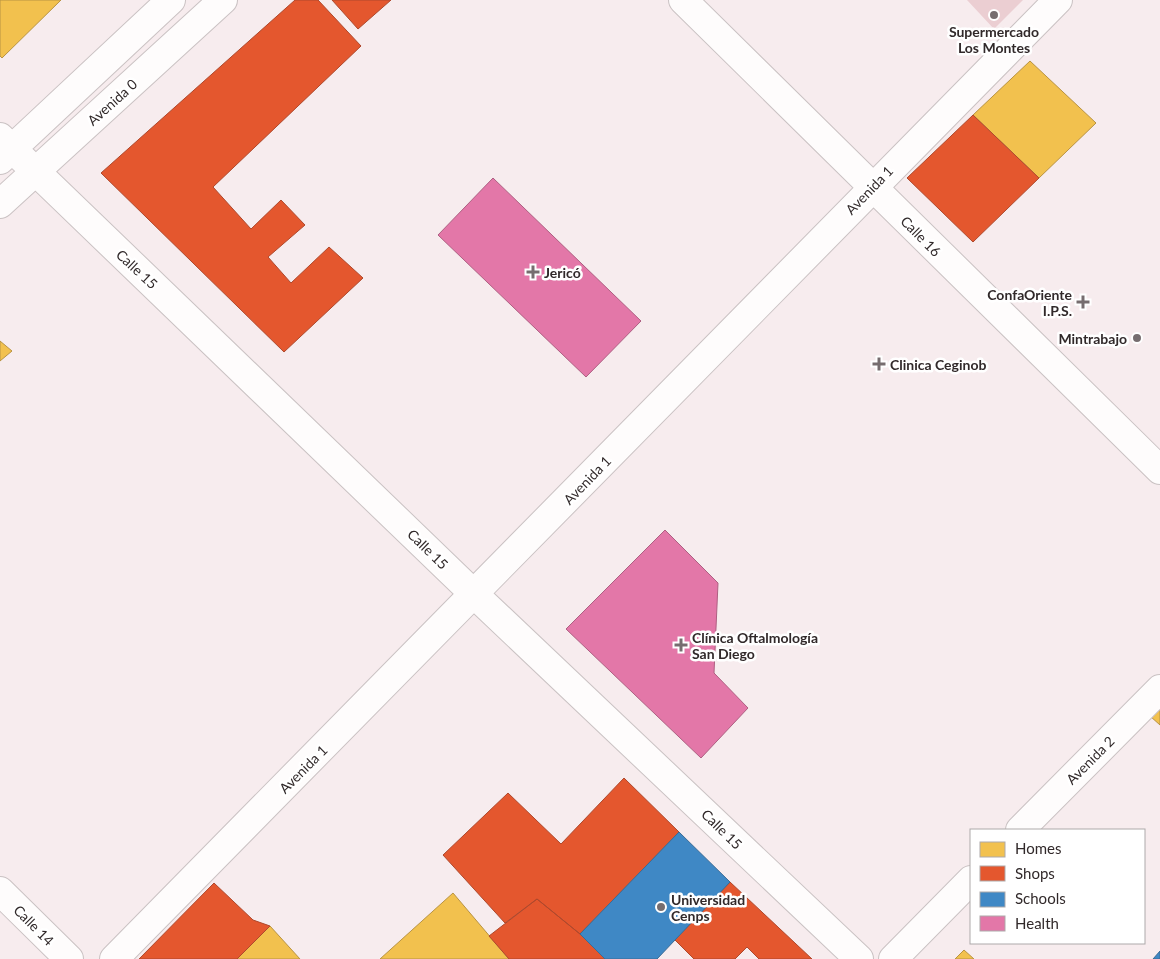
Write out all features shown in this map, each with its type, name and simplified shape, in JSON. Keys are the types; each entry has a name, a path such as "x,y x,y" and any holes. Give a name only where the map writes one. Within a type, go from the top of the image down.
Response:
{"street":[{"path":"4,149 171,0"},
{"name":"Avenida 0","path":"0,204 223,0"},
{"name":"Calle 16","path":"683,0 1160,470"},
{"name":"Avenida 1","path":"114,959 1058,0"},
{"name":"Calle 15","path":"4,149 34,172 859,959"},
{"name":"Avenida 2","path":"1021,829 1160,689"},
{"path":"893,959 970,881"},
{"name":"Calle 14","path":"0,891 69,959"}],"shaded area":[{"name":"Supermercado Los Montes","path":"967,0 1023,0 994,29"}],"building: Homes":[{"path":"0,0 61,0 2,58 0,56"},
{"path":"1030,61 1096,123 1039,178 973,115"},
{"path":"0,341 12,351 0,361"},
{"path":"1160,705 1160,725 1150,716"},
{"path":"453,893 509,959 380,959"},
{"path":"270,926 300,959 237,959"},
{"path":"964,950 974,959 955,959"}],"building: Shops":[{"path":"295,0 318,0 361,46 213,187 251,229 281,200 305,225 268,257 291,283 329,247 363,278 284,352 101,173"},
{"path":"332,0 391,0 358,29"},
{"path":"973,115 1039,178 973,242 907,178"},
{"path":"624,778 679,832 580,934 537,899 505,923 443,855 508,793 561,844"},
{"path":"730,882 812,959 759,959 747,947 735,959 694,959 675,940"},
{"path":"214,883 253,920 270,926 237,959 139,959"},
{"path":"537,899 580,934 606,959 509,959 489,936"}],"building: Schools":[{"path":"679,832 730,882 657,959 605,959 580,934"},
{"path":"1160,951 1160,959 1153,959"}],"building: Health":[{"name":"Jericó","path":"493,178 641,321 586,377 438,235"},
{"name":"Clínica Oftalmología San Diego","path":"665,530 718,583 714,673 748,708 701,758 566,629"}],"place":[{"name":"Supermercado Los Montes","path":"994,15"},
{"name":"Jericó","path":"533,272"},
{"name":"ConfaOriente I.P.S.","path":"1083,302"},
{"name":"Mintrabajo","path":"1137,338"},
{"name":"Clinica Ceginob","path":"879,364"},
{"name":"Clínica Oftalmología San Diego","path":"681,645"},
{"name":"Universidad Cenps","path":"661,907"}]}
